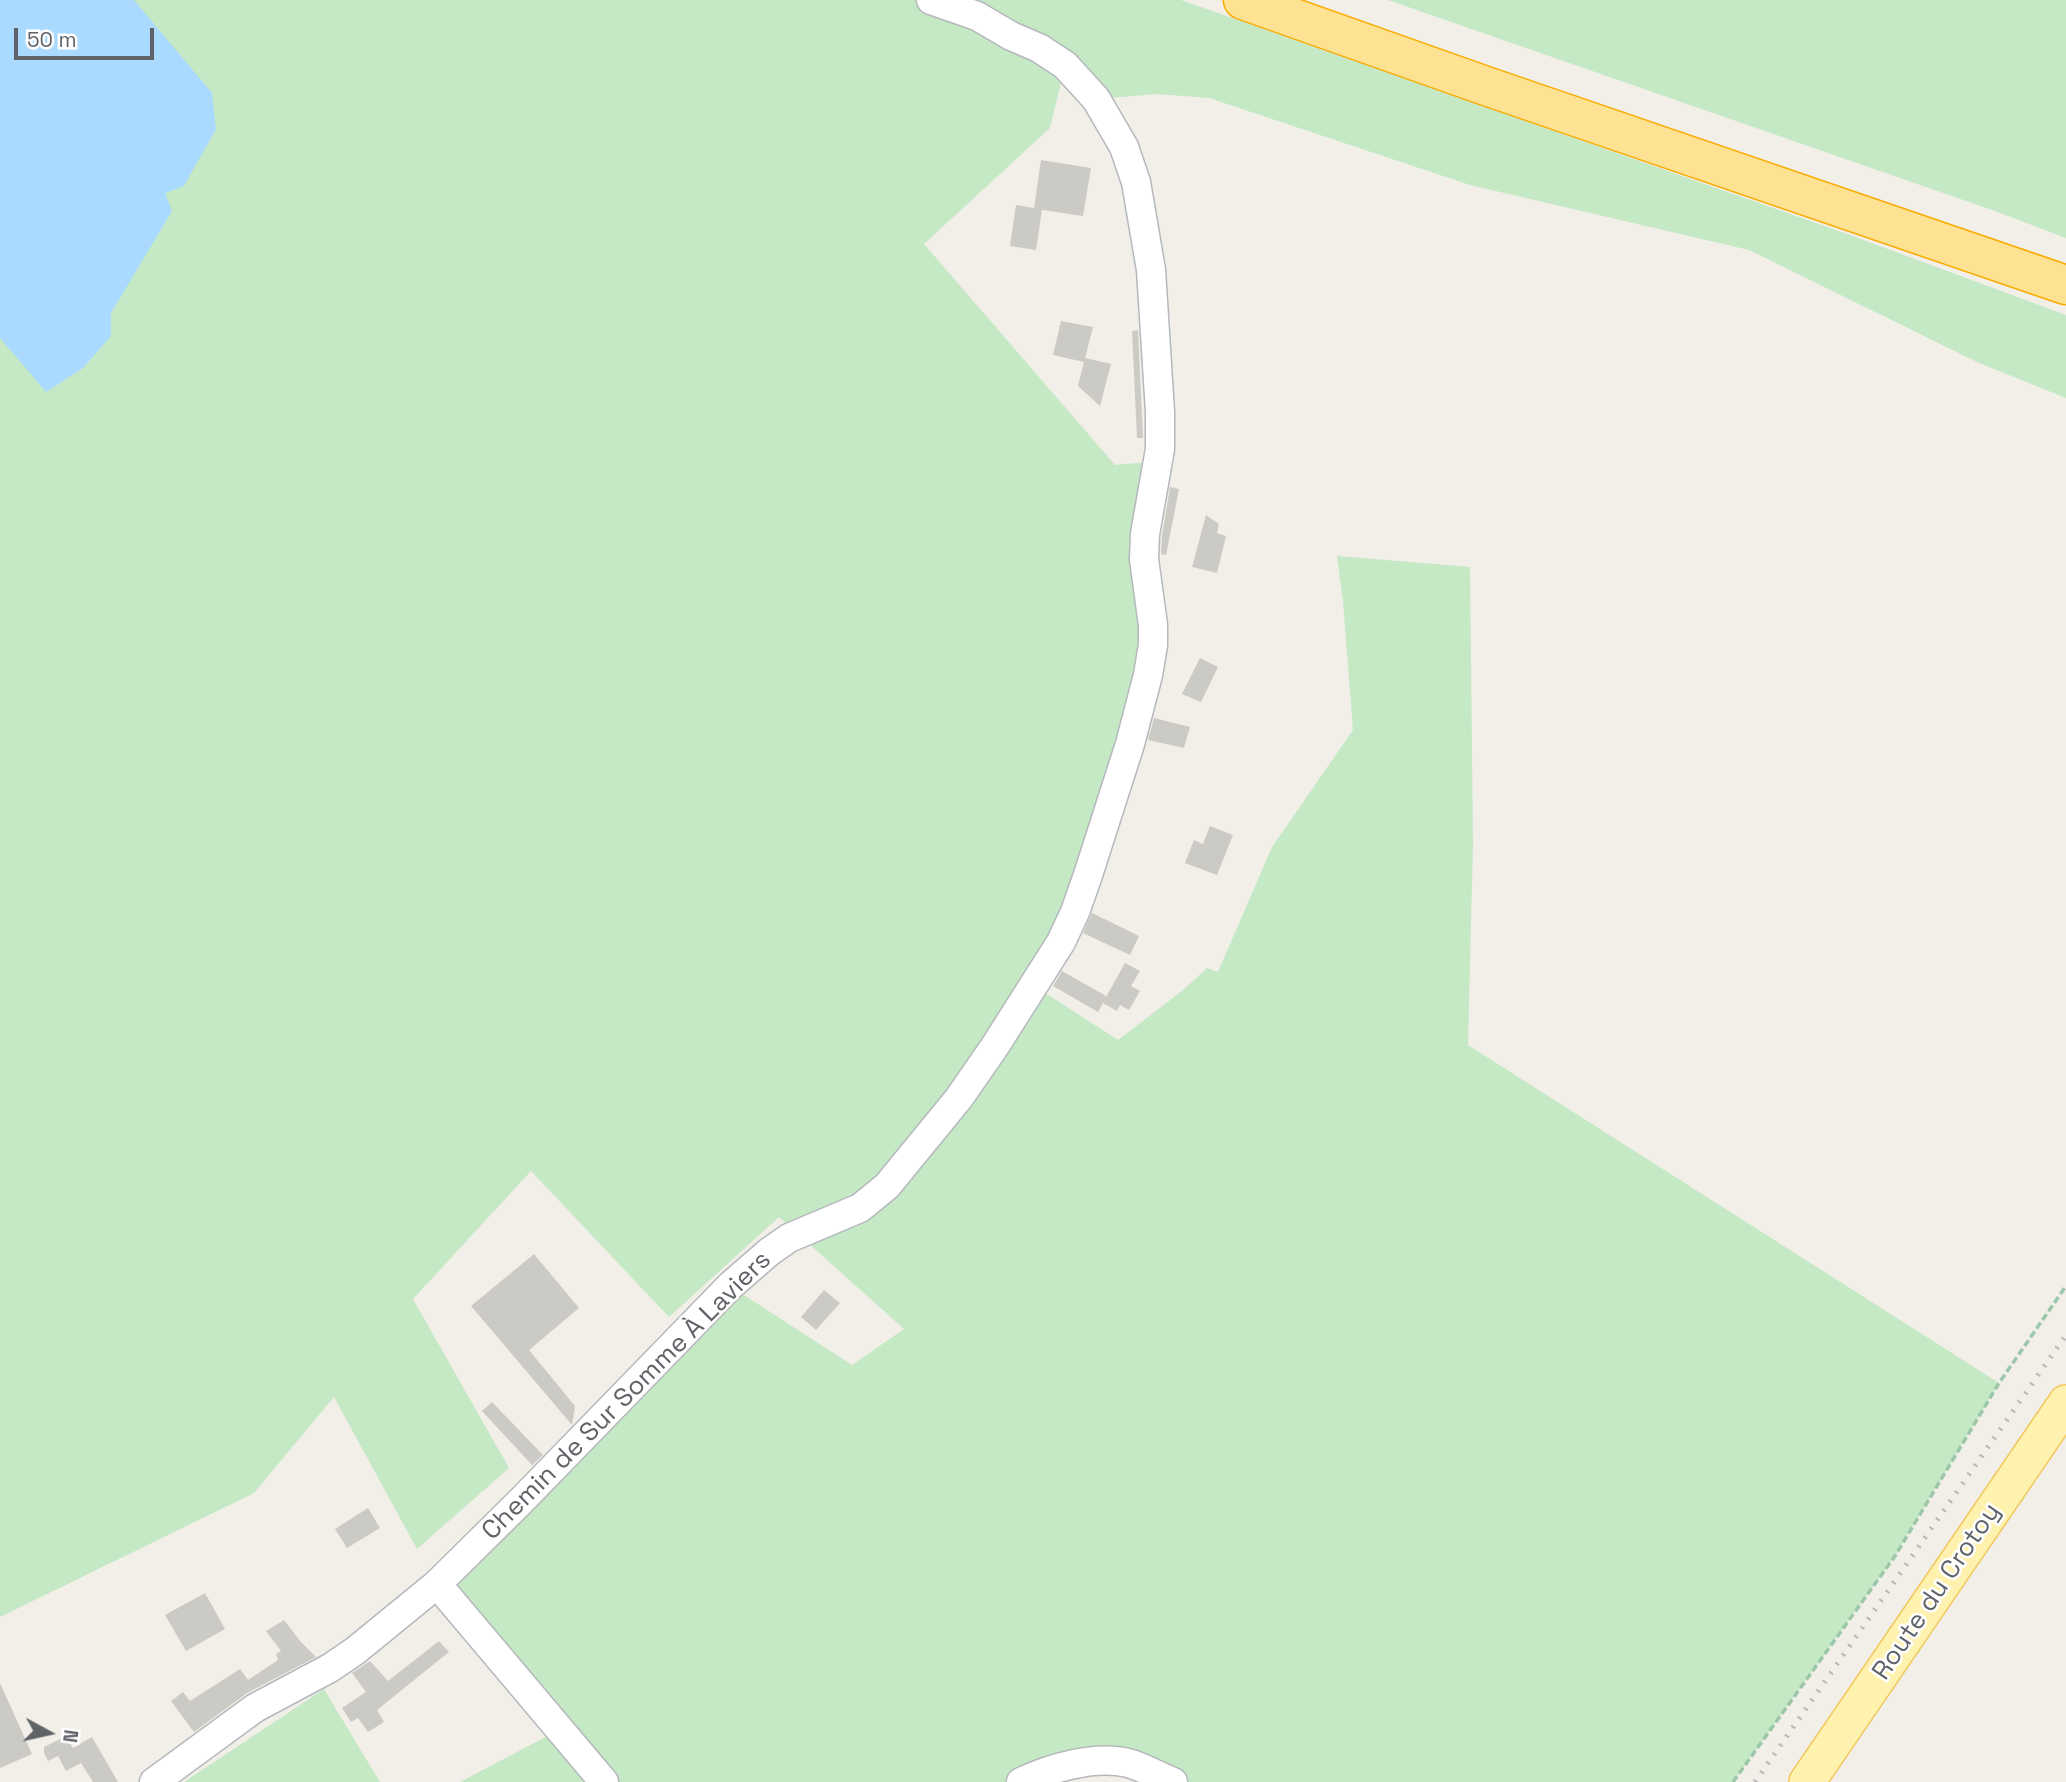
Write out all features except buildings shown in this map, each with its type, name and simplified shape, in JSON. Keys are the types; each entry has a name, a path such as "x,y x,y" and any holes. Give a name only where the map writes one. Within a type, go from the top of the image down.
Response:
{"highway":[{"path":"1243,0 2066,285"},
{"path":"1315,0 2066,260"}],"main road":[{"name":"Route du Crotoy","path":"1807,1782 2066,1403"}],"street":[{"name":"Chemin de Sur Somme À Laviers","path":"154,1782 255,1708 330,1668 355,1651 437,1584 730,1286 789,1238 860,1208 887,1186 958,1098 995,1046 1061,942 1075,912 1126,757 1148,675 1153,645 1153,625 1143,559 1160,449 1151,270 1136,182 1124,147 1096,99 1065,65 1039,48 1011,36 977,16 931,0"},
{"path":"437,1584 604,1782"},
{"path":"1021,1782 1042,1773 1100,1759 1128,1763 1173,1782"}],"path":[{"path":"1733,1782 1895,1556 1999,1383 2066,1286"}],"green space":[{"path":"0,0 1181,0 1850,235 2066,315 2066,398 1977,362 1749,250 1470,185 1209,98 1158,94 1096,99 1065,66 1050,128 924,244 1115,465 1158,461 1148,675 1033,985 1118,1040 1182,991 1207,968 1218,972 1272,847 1353,730 1337,556 1470,567 1473,843 1468,1045 1999,1383 1895,1556 1733,1782 1173,1782 1128,1763 1021,1782 460,1782 559,1730 437,1584 730,1286 852,1365 904,1329 779,1217 669,1317 531,1171 413,1299 509,1468 417,1549 334,1397 254,1493 0,1617"},
{"path":"1388,0 2066,0 2066,238 1995,211"},
{"path":"324,1689 380,1782 184,1782"}],"water":[{"path":"0,0 134,0 212,93 216,129 184,186 165,193 172,211 111,313 111,336 83,368 46,392 0,338"}],"railway":[{"path":"1755,1782 2066,1335"}]}
